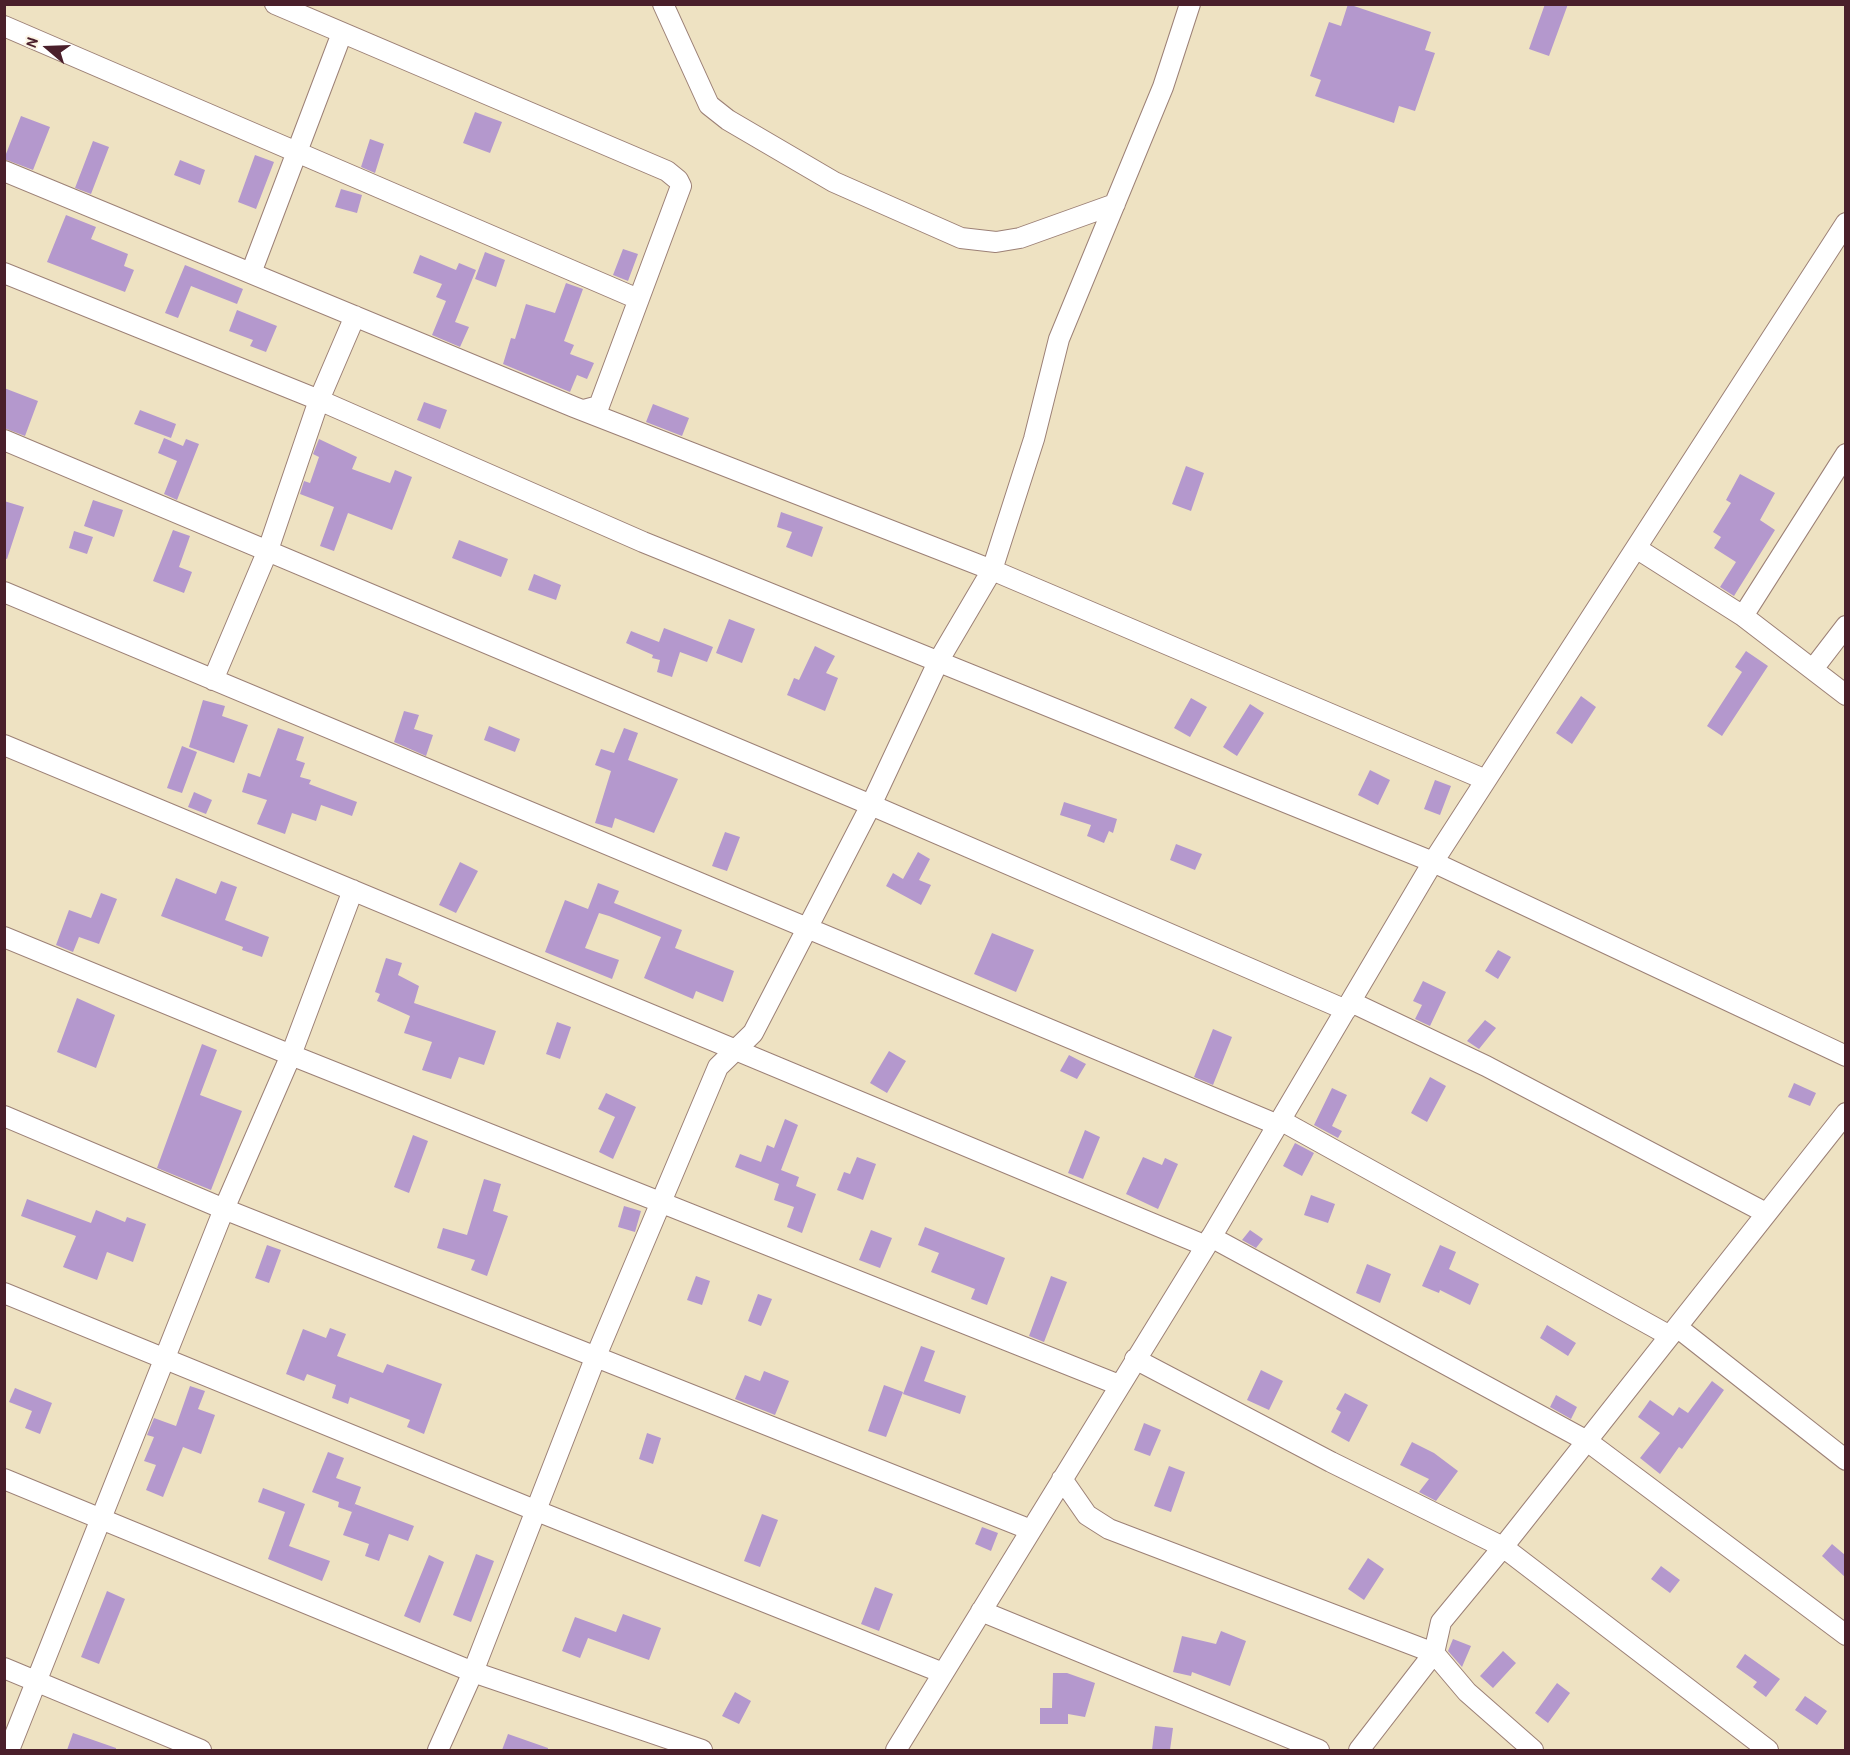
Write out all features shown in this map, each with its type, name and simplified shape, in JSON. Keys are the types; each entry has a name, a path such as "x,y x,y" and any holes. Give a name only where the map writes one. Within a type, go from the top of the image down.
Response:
{"street":[{"path":"275,4 667,171 678,180 681,186 599,406 584,410"},
{"path":"663,4 709,105 728,120 834,182 961,238 996,242 1020,238 1115,204"},
{"path":"438,1750 473,1672 596,1356 718,1067 753,1033 871,805 939,660 992,570 1034,439 1059,339 1163,87 1190,4"},
{"path":"4,26 638,299"},
{"path":"251,273 342,33"},
{"path":"4,171 584,410 992,570 1486,780"},
{"path":"896,1750 1208,1242 1433,862 1845,223"},
{"path":"4,273 319,400 643,542 1433,862 1845,1056"},
{"path":"213,680 268,550 319,400 355,316"},
{"path":"4,440 1486,1066 1766,1213"},
{"path":"1743,616 1845,454"},
{"path":"1636,548 1743,616 1845,695"},
{"path":"4,592 807,929 1279,1122 1674,1331 1845,1460"},
{"path":"1813,669 1845,626"},
{"path":"4,745 736,1050 1208,1242 1587,1441 1845,1635"},
{"path":"9,1750 224,1209 291,1055 352,890"},
{"path":"4,937 291,1055 1119,1385"},
{"path":"1359,1750 1434,1653 1441,1622 1503,1547 1845,1113"},
{"path":"4,1116 224,1209 1030,1530"},
{"path":"4,1293 537,1511 943,1673"},
{"path":"1135,1359 1331,1462 1503,1547 1768,1750"},
{"path":"4,1479 473,1672 702,1750"},
{"path":"1062,1479 1087,1515 1109,1529 1434,1653 1467,1692 1533,1750"},
{"path":"981,1611 1319,1750"},
{"path":"4,1668 201,1750"}],"building":[{"path":"1348,4 1431,32 1425,50 1435,53 1415,111 1399,106 1394,123 1315,96 1321,80 1310,76 1329,22 1341,26"},
{"path":"1545,4 1568,4 1549,56 1529,49"},
{"path":"475,112 502,122 490,153 463,143"},
{"path":"21,116 50,127 33,170 4,159"},
{"path":"370,139 384,144 375,173 361,167"},
{"path":"93,141 109,147 91,194 75,188"},
{"path":"255,155 274,162 256,209 238,202"},
{"path":"180,160 205,170 200,185 174,175"},
{"path":"341,189 362,195 357,213 335,207"},
{"path":"66,215 96,227 91,239 128,254 124,266 134,270 125,292 47,262"},
{"path":"623,249 638,254 628,281 613,275"},
{"path":"485,252 505,260 496,287 475,279"},
{"path":"420,255 456,270 459,263 476,270 455,322 469,327 460,347 432,335 446,301 436,297 442,284 413,273"},
{"path":"185,265 243,289 237,304 191,286 178,318 165,313"},
{"path":"566,283 583,289 564,341 574,345 570,354 594,363 587,379 577,375 570,392 503,364 511,338 515,339 526,304 555,313"},
{"path":"237,310 277,326 266,352 250,346 253,340 229,331"},
{"path":"4,388 38,401 25,436 4,428"},
{"path":"424,402 447,410 440,429 417,420"},
{"path":"653,404 689,418 682,436 646,422"},
{"path":"140,410 176,424 171,438 134,424"},
{"path":"164,438 183,446 186,439 199,444 177,500 164,494 177,461 158,453"},
{"path":"319,439 357,457 352,469 390,483 395,470 412,477 392,530 348,513 334,551 320,546 334,507 300,494 304,481 310,483 319,457 313,454"},
{"path":"1186,466 1204,473 1191,511 1172,504"},
{"path":"1740,474 1775,493 1760,520 1775,530 1734,596 1720,587 1736,562 1714,548 1721,537 1713,532 1731,503 1726,500"},
{"path":"93,500 123,510 114,537 84,526"},
{"path":"4,501 24,507 7,559 4,558"},
{"path":"781,512 823,527 812,557 786,547 792,532 777,527"},
{"path":"173,530 190,536 179,567 192,572 184,593 153,581"},
{"path":"74,531 93,537 87,554 69,548"},
{"path":"459,540 508,559 501,577 452,558"},
{"path":"534,574 561,585 556,600 528,590"},
{"path":"729,619 755,629 742,663 716,653"},
{"path":"664,628 713,647 707,662 680,652 672,677 657,672 660,660 626,643 631,631 659,642"},
{"path":"815,646 835,656 826,673 838,678 825,711 787,695 794,678 799,680"},
{"path":"1746,651 1768,666 1722,736 1707,726 1742,672 1735,667"},
{"path":"1581,696 1596,707 1572,744 1556,733"},
{"path":"1191,698 1207,707 1190,737 1174,728"},
{"path":"203,700 225,706 222,716 248,725 234,763 189,747"},
{"path":"1250,704 1264,713 1237,756 1223,747"},
{"path":"404,711 419,715 414,729 433,735 426,756 394,742"},
{"path":"489,726 520,739 515,752 484,740"},
{"path":"278,728 304,737 296,760 305,763 300,777 311,780 309,784 357,802 352,816 321,805 316,821 292,813 285,834 257,824 267,800 242,792 248,773 260,777"},
{"path":"624,728 638,733 628,760 678,779 654,833 615,818 612,828 595,823 611,771 595,765 601,749 614,753"},
{"path":"182,746 197,752 182,793 167,788"},
{"path":"1370,770 1390,780 1378,805 1358,795"},
{"path":"1435,780 1451,786 1440,815 1424,809"},
{"path":"194,792 212,800 206,814 188,807"},
{"path":"1064,802 1117,819 1113,833 1109,831 1104,843 1087,836 1091,825 1060,815"},
{"path":"725,832 740,837 727,871 712,866"},
{"path":"1176,844 1202,854 1195,870 1170,860"},
{"path":"918,852 930,859 919,880 931,885 921,905 886,886 893,873 903,879"},
{"path":"460,862 478,871 456,913 439,905"},
{"path":"176,878 216,894 221,881 237,887 225,920 269,937 262,957 242,950 243,947 161,916"},
{"path":"598,883 619,891 614,903 682,930 675,948 734,971 723,1002 696,991 693,999 644,978 661,937 599,913 585,948 619,960 612,979 545,952 565,900 588,909"},
{"path":"101,893 117,899 99,944 79,937 73,952 56,945 69,910 91,918"},
{"path":"992,933 1034,950 1016,992 974,974"},
{"path":"1498,950 1511,957 1498,979 1485,971"},
{"path":"386,958 402,963 398,975 419,986 414,1003 496,1031 484,1065 459,1057 451,1079 422,1070 432,1042 404,1033 410,1016 377,1001 380,994 375,992"},
{"path":"1423,981 1446,992 1430,1026 1415,1019 1422,1005 1413,1001"},
{"path":"77,998 115,1015 96,1068 57,1052"},
{"path":"1485,1020 1496,1028 1479,1049 1467,1041"},
{"path":"557,1022 571,1027 560,1059 546,1054"},
{"path":"1213,1029 1232,1037 1213,1085 1194,1077"},
{"path":"202,1044 217,1050 200,1095 242,1111 211,1190 157,1168"},
{"path":"889,1051 906,1061 887,1093 870,1083"},
{"path":"1069,1055 1086,1064 1077,1079 1060,1071"},
{"path":"1430,1077 1446,1086 1427,1122 1411,1113"},
{"path":"1794,1083 1816,1093 1810,1106 1788,1097"},
{"path":"1332,1088 1347,1095 1332,1126 1342,1131 1338,1138 1314,1125"},
{"path":"606,1093 636,1107 613,1159 599,1152 615,1117 598,1109"},
{"path":"785,1119 798,1125 781,1170 799,1177 796,1186 816,1194 802,1233 787,1227 794,1207 774,1200 779,1184 735,1167 740,1154 761,1162 767,1145 774,1148"},
{"path":"1085,1130 1100,1137 1083,1179 1068,1173"},
{"path":"413,1135 428,1141 409,1193 394,1187"},
{"path":"1295,1143 1314,1153 1302,1176 1283,1166"},
{"path":"857,1157 876,1164 863,1200 837,1190 844,1172 850,1174"},
{"path":"1143,1157 1162,1165 1165,1158 1178,1164 1158,1209 1126,1194"},
{"path":"484,1179 501,1184 493,1211 508,1216 487,1276 471,1270 475,1260 437,1248 443,1228 467,1235"},
{"path":"1311,1195 1335,1204 1328,1223 1304,1215"},
{"path":"27,1199 91,1223 96,1210 125,1222 127,1217 146,1224 133,1262 107,1252 97,1280 63,1267 76,1236 21,1216"},
{"path":"624,1206 641,1211 635,1232 618,1227"},
{"path":"925,1227 1005,1258 987,1305 971,1299 975,1289 931,1272 939,1253 918,1245"},
{"path":"871,1230 892,1238 880,1268 859,1260"},
{"path":"1250,1230 1263,1239 1256,1248 1242,1240"},
{"path":"267,1245 281,1250 269,1283 255,1278"},
{"path":"1440,1245 1456,1252 1449,1269 1479,1284 1470,1305 1440,1290 1439,1293 1422,1286"},
{"path":"1367,1264 1391,1274 1380,1303 1356,1293"},
{"path":"696,1276 710,1281 702,1305 687,1300"},
{"path":"1051,1276 1067,1282 1044,1342 1029,1336"},
{"path":"758,1294 772,1299 761,1326 748,1321"},
{"path":"1547,1325 1576,1343 1568,1356 1540,1338"},
{"path":"330,1328 346,1334 337,1356 383,1373 387,1364 442,1384 424,1434 407,1427 410,1420 350,1397 348,1404 332,1398 336,1385 307,1374 304,1381 286,1374 303,1329 326,1338"},
{"path":"921,1346 935,1351 924,1381 966,1396 960,1414 903,1394"},
{"path":"1261,1370 1283,1381 1269,1410 1247,1400"},
{"path":"764,1371 789,1381 775,1415 735,1399 745,1375 760,1381"},
{"path":"1712,1381 1724,1390 1682,1449 1679,1447 1660,1474 1640,1458 1660,1433 1638,1417 1650,1400 1673,1416 1679,1407 1688,1413"},
{"path":"884,1385 903,1392 886,1437 868,1431"},
{"path":"190,1386 205,1391 198,1409 215,1415 201,1454 183,1447 163,1497 146,1490 156,1465 144,1461 154,1437 147,1435 154,1418 176,1426"},
{"path":"15,1388 52,1403 40,1434 25,1428 32,1411 9,1402"},
{"path":"1345,1393 1368,1405 1349,1442 1331,1432 1341,1412 1336,1409"},
{"path":"1556,1395 1577,1407 1571,1419 1550,1407"},
{"path":"1144,1423 1161,1430 1150,1456 1134,1450"},
{"path":"647,1433 661,1438 653,1464 639,1459"},
{"path":"1412,1442 1434,1453 1458,1471 1436,1501 1419,1492 1429,1479 1400,1465"},
{"path":"328,1452 344,1458 336,1478 361,1487 352,1512 338,1507 339,1502 312,1492"},
{"path":"1169,1466 1185,1472 1171,1512 1154,1506"},
{"path":"263,1488 305,1504 289,1546 330,1561 322,1581 268,1559 285,1512 258,1502"},
{"path":"355,1504 414,1526 408,1541 389,1534 379,1561 365,1556 369,1544 343,1535"},
{"path":"762,1514 778,1520 760,1567 744,1561"},
{"path":"982,1527 998,1533 991,1551 975,1544"},
{"path":"1832,1544 1845,1555 1845,1577 1822,1556"},
{"path":"476,1554 494,1561 471,1622 453,1615"},
{"path":"429,1555 444,1562 420,1623 404,1616"},
{"path":"1368,1558 1384,1569 1364,1600 1348,1589"},
{"path":"1661,1566 1680,1580 1670,1593 1651,1579"},
{"path":"875,1587 893,1594 879,1631 861,1624"},
{"path":"107,1591 125,1599 99,1664 81,1657"},
{"path":"623,1614 661,1628 649,1660 588,1638 580,1658 562,1651 575,1617 616,1632"},
{"path":"1221,1631 1246,1641 1230,1686 1192,1672 1191,1676 1173,1672 1182,1636 1216,1644"},
{"path":"1453,1639 1471,1646 1462,1667 1448,1651"},
{"path":"1503,1651 1516,1663 1493,1688 1480,1676"},
{"path":"1745,1654 1780,1679 1766,1697 1753,1687 1757,1682 1736,1667"},
{"path":"1053,1673 1067,1673 1095,1683 1085,1717 1068,1714 1068,1724 1040,1724 1040,1708 1052,1708"},
{"path":"1557,1683 1570,1693 1548,1723 1535,1713"},
{"path":"735,1692 751,1701 739,1724 722,1716"},
{"path":"1805,1696 1827,1711 1817,1725 1795,1710"},
{"path":"1155,1726 1173,1728 1170,1750 1152,1750"},
{"path":"73,1733 116,1748 116,1750 67,1750"},
{"path":"508,1734 548,1748 548,1750 502,1750"}]}
